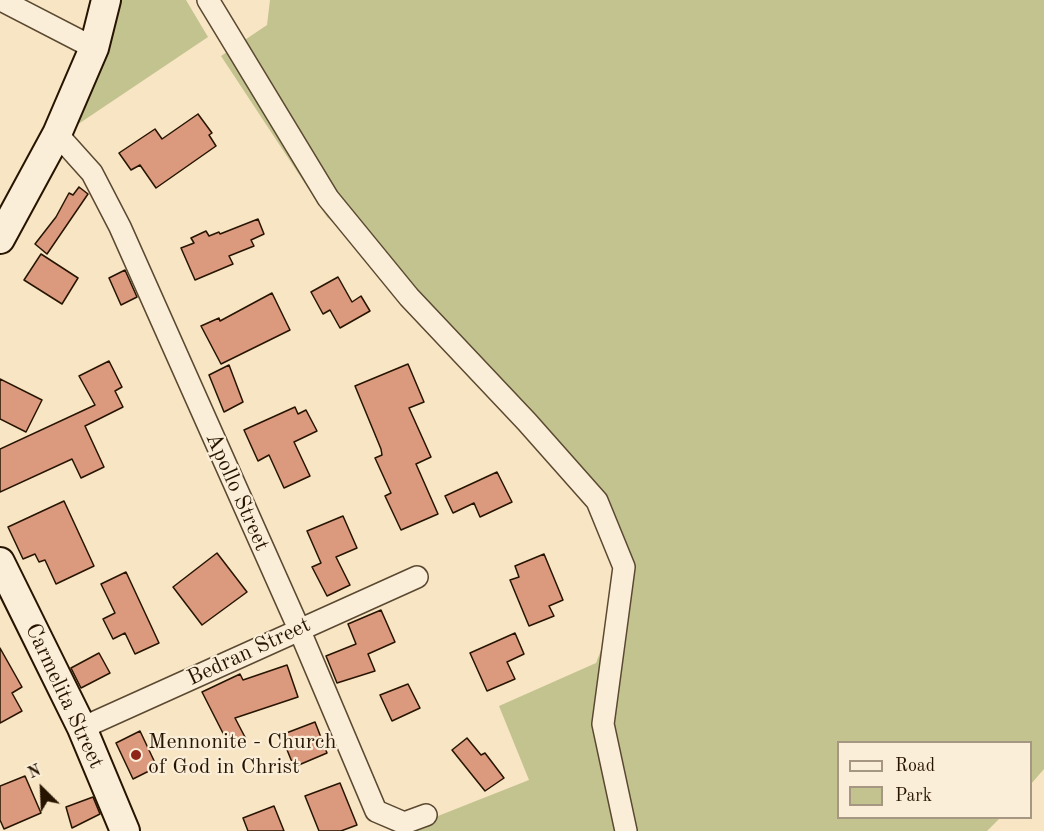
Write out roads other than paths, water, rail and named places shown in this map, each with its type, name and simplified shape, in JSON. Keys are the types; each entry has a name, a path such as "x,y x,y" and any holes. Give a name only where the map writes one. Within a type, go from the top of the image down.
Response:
{"street":[{"path":"1,0 94,48"},
{"path":"0,239 57,134 94,48 106,0"},
{"path":"208,0 328,198 409,297 527,422 597,501 624,567 603,724 626,831"},
{"name":"Apollo Street","path":"57,134 92,172 120,227 376,811 404,823 426,815"},
{"name":"Carmelita Street","path":"0,562 82,728 125,831"},
{"name":"Bedran Street","path":"82,728 417,577"}],"place":[{"name":"Mennonite - Church of God in Christ","path":"136,755"}]}
